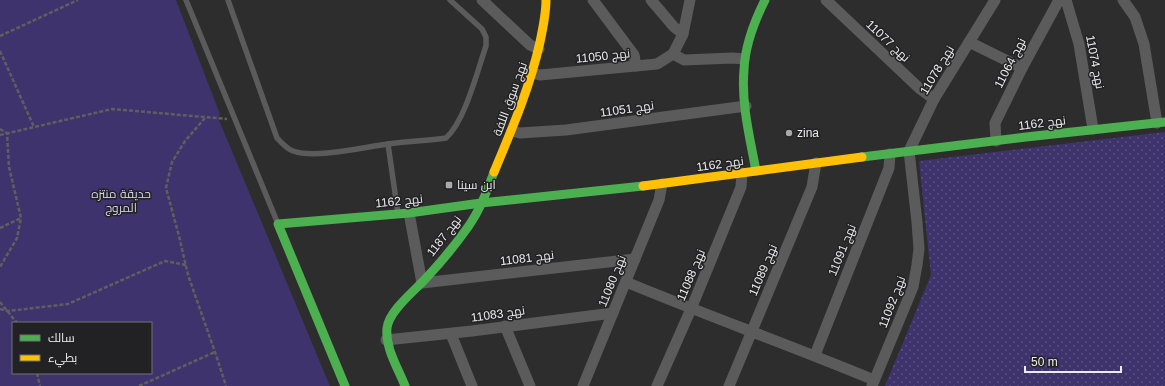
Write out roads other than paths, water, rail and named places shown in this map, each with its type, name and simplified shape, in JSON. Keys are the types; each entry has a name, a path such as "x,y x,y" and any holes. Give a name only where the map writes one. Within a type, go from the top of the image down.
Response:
{"street":[{"path":"482,0 530,45 539,49"},
{"name":"نهج سوق اللفة","path":"481,203 512,131 533,73 544,22 546,0"},
{"path":"593,0 634,54 636,66"},
{"path":"651,0 674,28 683,34"},
{"path":"690,0 683,34 673,54 684,60 744,59"},
{"path":"756,171 744,89 744,59 751,31 765,0"},
{"name":"نهج 11077","path":"826,0 919,88 934,99"},
{"name":"نهج 11064","path":"996,141 995,123 1058,0"},
{"name":"نهج 11074","path":"1066,0 1079,44 1093,129"},
{"path":"1123,0 1135,17 1144,44 1161,122"},
{"name":"نهج 11078","path":"909,151 934,99 992,1"},
{"path":"969,42 1022,68"},
{"name":"نهج 11050","path":"533,73 540,75 657,64 673,54"},
{"name":"نهج 11051","path":"512,131 520,133 566,130 746,106"},
{"name":"نهج 1162","path":"278,224 409,213 481,203 662,184 909,151 1161,122"},
{"name":"نهج 11092","path":"873,383 913,287 917,265 919,249 918,229 909,151"},
{"name":"نهج 11091","path":"815,355 889,168 890,154"},
{"name":"نهج 11089","path":"729,386 812,187 816,163"},
{"name":"نهج 11088","path":"657,386 691,309 741,187 742,173"},
{"name":"نهج 11080","path":"583,386 659,200 662,184"},
{"name":"نهج 1187","path":"386,340 386,331 389,320 422,283 472,222 481,203"},
{"name":"نهج 1187","path":"409,213 422,283"},
{"path":"278,224 345,386"},
{"name":"نهج 11081","path":"422,283 634,259"},
{"path":"626,282 691,309 815,355 873,383"},
{"name":"نهج 11083","path":"386,340 451,334 613,313"},
{"path":"505,326 530,386"},
{"path":"451,334 472,386"},
{"path":"386,340 405,386"}],"lane":[{"path":"186,0 278,224"},
{"path":"228,0 277,138 284,146 292,151 318,154 388,144 446,138 452,132 460,119 486,46 486,37 482,29 450,0"},
{"path":"388,144 398,214"}],"place":[{"name":"zina","path":"789,133"},
{"name":"ابن سينا","path":"449,185"}],"park label":[{"name":"حديقة منتزه المروج","path":"121,201"}]}
